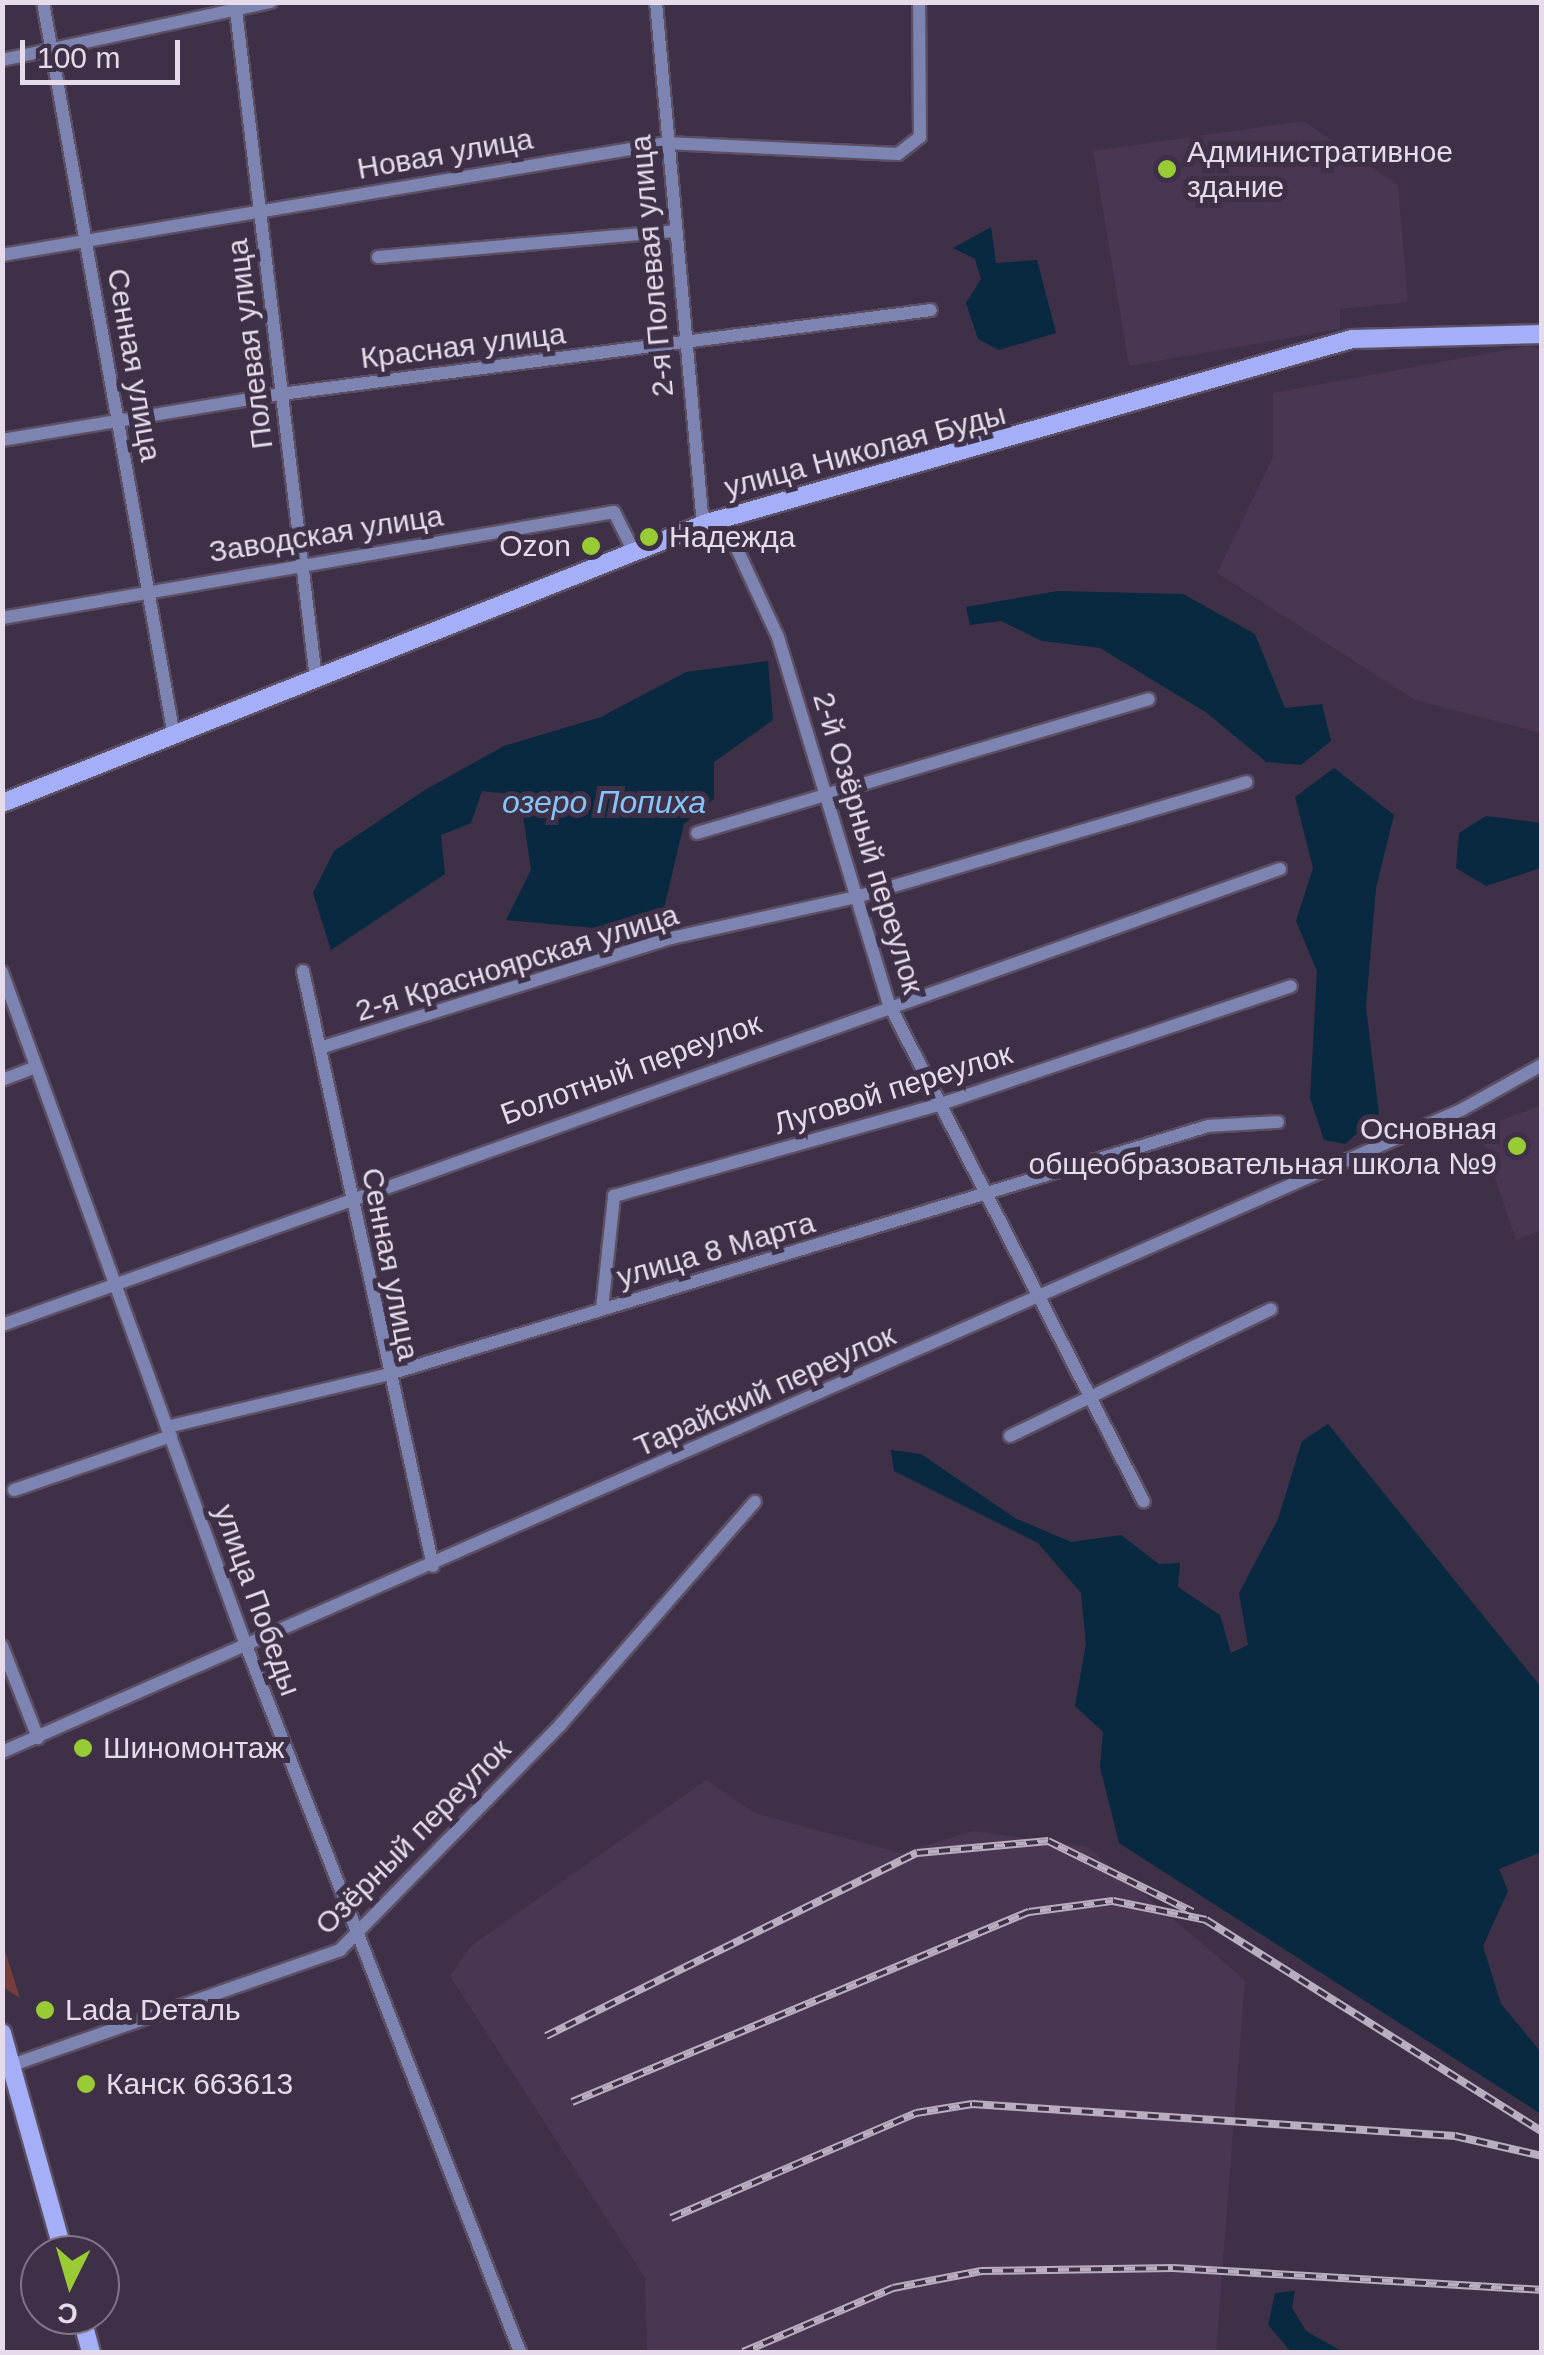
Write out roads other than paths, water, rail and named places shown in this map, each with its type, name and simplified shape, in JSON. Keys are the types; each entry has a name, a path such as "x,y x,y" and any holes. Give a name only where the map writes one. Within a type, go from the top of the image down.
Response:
{"street":[{"name":"Сенная улица","path":"43,2 174,736"},
{"path":"2,60 235,6 271,2"},
{"name":"2-я Полевая улица","path":"656,2 684,344 707,523"},
{"name":"Новая улица","path":"2,255 666,143 898,154 920,137 919,2"},
{"name":"Полевая улица","path":"235,6 316,679"},
{"path":"378,257 674,231"},
{"name":"Красная улица","path":"2,440 282,394 931,310"},
{"name":"улица Николая Буды","path":"2,803 707,523 1352,339 1421,330 1542,334"},
{"name":"Заводская улица","path":"2,618 148,587 614,512 632,550"},
{"name":"2-й Озёрный переулок","path":"707,523 737,549 778,637 889,1004 1144,1502"},
{"path":"697,833 1149,700"},
{"name":"2-я Красноярская улица","path":"323,1048 671,938 856,897 1246,782"},
{"name":"Болотный переулок","path":"2,1325 889,1004 1280,869"},
{"name":"Сенная улица","path":"303,971 323,1048 386,1375 433,1566"},
{"name":"улица Победы","path":"2,972 247,1648 520,2352"},
{"name":"Луговой переулок","path":"602,1309 614,1196 941,1104 1292,986"},
{"name":"Тарайский переулок","path":"2,1752 247,1648 1461,1110 1542,1064"},
{"path":"2,1080 36,1067"},
{"name":"улица 8 Марта","path":"14,1490 169,1431 386,1375 988,1198 1208,1126 1278,1122"},
{"path":"1010,1436 1271,1309"},
{"name":"Озёрный переулок","path":"12,2065 329,1957 355,1926 561,1724 756,1502"},
{"path":"2,1646 38,1738"},
{"path":"2,2033 59,2235"}],"water":[{"path":"991,227 996,263 1037,260 1056,333 999,350 978,339 966,303 981,279 975,259 953,248"},
{"path":"1058,591 1183,594 1255,634 1285,708 1322,704 1331,741 1301,765 1266,762 1207,713 1100,648 1042,641 1001,621 970,625 966,607"},
{"name":"озеро Попиха","path":"768,661 773,720 714,762 714,799 684,824 664,908 617,930 506,920 531,870 520,795 482,791 471,823 441,835 445,874 331,950 313,893 334,851 425,790 504,746 601,717 686,672"},
{"path":"1334,768 1394,815 1376,888 1366,1007 1379,1114 1345,1144 1324,1140 1310,1098 1317,971 1296,921 1313,868 1295,797"},
{"path":"1486,816 1541,823 1541,868 1486,886 1456,868 1459,833"},
{"path":"1328,1424 1541,1687 1541,1852 1499,1869 1508,1891 1483,1946 1501,2004 1541,2052 1541,2114 1119,1843 1100,1767 1103,1732 1075,1706 1086,1644 1081,1593 1038,1543 894,1471 891,1450 921,1454 1015,1518 1071,1542 1121,1535 1159,1564 1180,1563 1178,1587 1220,1615 1231,1653 1248,1645 1239,1593 1278,1519 1302,1441"},
{"path":"1295,2291 1292,2308 1306,2331 1343,2352 1291,2352 1268,2325 1275,2293"}],"railway":[{"path":"546,2036 917,1853 1048,1841 1193,1912"},
{"path":"572,2102 1029,1912 1113,1901 1206,1920 1542,2132"},
{"path":"671,2218 916,2113 972,2104 1455,2136 1542,2156"},
{"path":"743,2352 893,2288 981,2271 1173,2268 1542,2290"}],"place":[{"name":"Административное здание","path":"1167,169"},
{"name":"Надежда","path":"649,537"},
{"name":"Ozon","path":"591,546"},
{"name":"Основная общеобразовательная школа №9","path":"1517,1146"},
{"name":"Шиномонтаж","path":"83,1748"},
{"name":"Lada Dеталь","path":"45,2010"},
{"name":"Канск 663613","path":"86,2084"}]}
